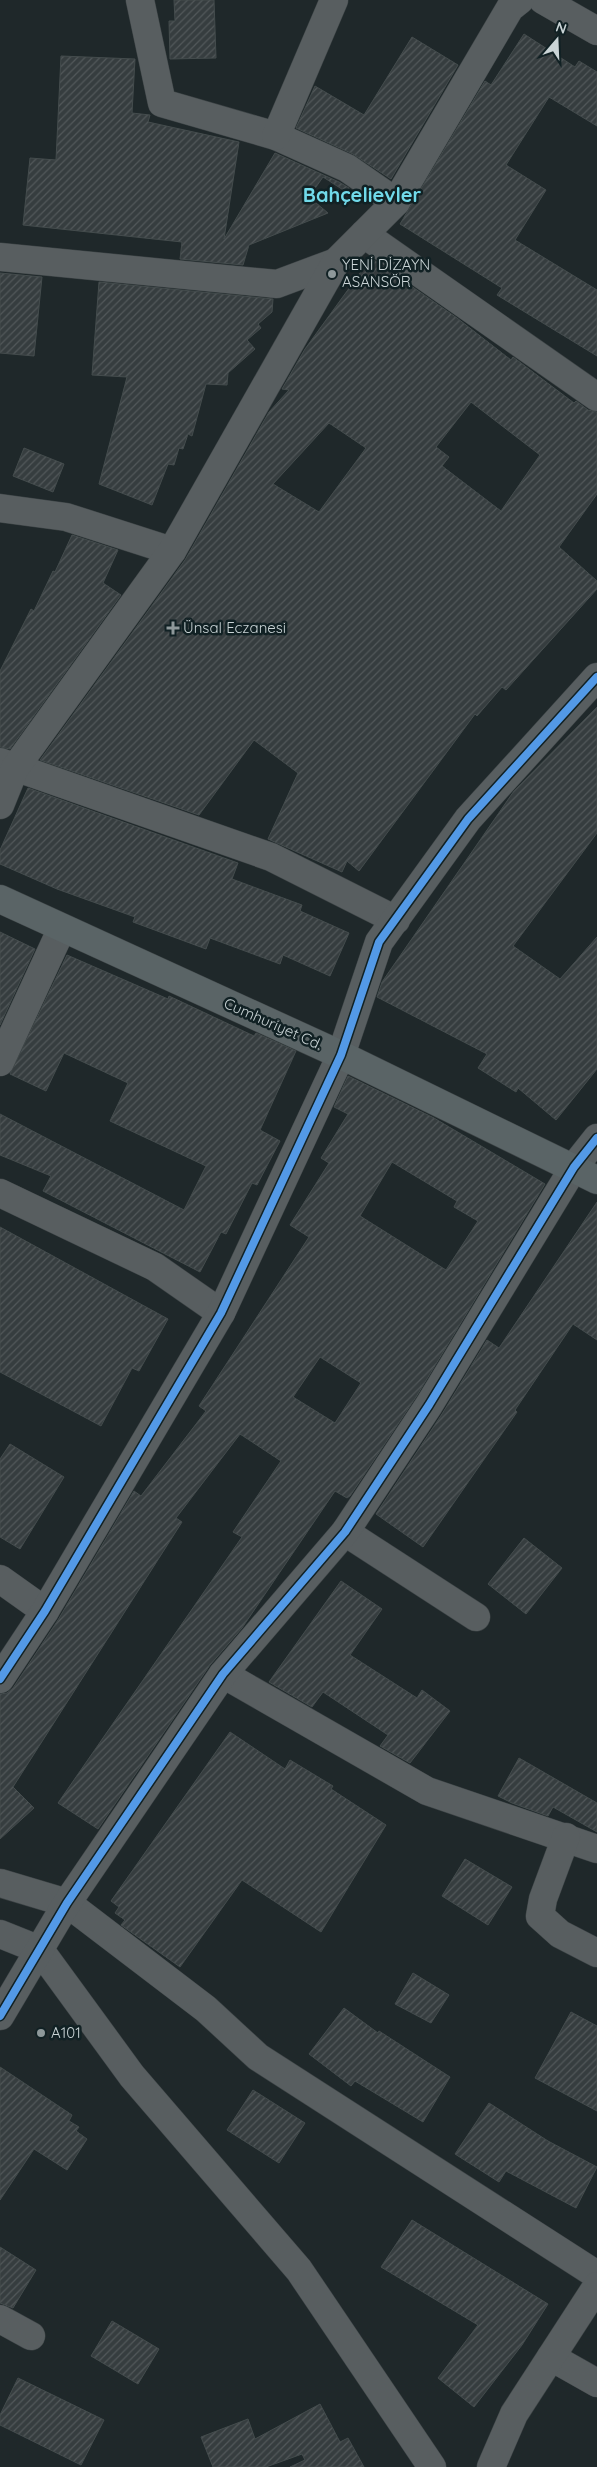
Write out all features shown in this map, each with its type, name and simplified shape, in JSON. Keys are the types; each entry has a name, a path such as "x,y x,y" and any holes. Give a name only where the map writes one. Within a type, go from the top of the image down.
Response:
{"main road":[{"name":"Cumhuriyet Cd.","path":"0,899 341,1055 586,1174"}],"street":[{"path":"140,0 162,103 276,136 348,168 396,202"},
{"path":"276,136 334,0"},
{"path":"0,805 8,765 172,551 336,262 396,202 510,8 520,0"},
{"path":"543,0 597,31"},
{"path":"364,234 597,397"},
{"path":"0,257 277,284 336,262"},
{"path":"0,508 66,518 172,551"},
{"path":"0,1679 45,1611 221,1313 341,1055 380,942 468,819 597,677"},
{"path":"8,765 271,858 396,920"},
{"path":"0,1062 62,928"},
{"path":"0,2016 67,1903 223,1674 346,1532 429,1405 586,1174 597,1138"},
{"path":"0,1193 155,1266 221,1313"},
{"path":"346,1532 476,1617"},
{"path":"0,1579 45,1611"},
{"path":"223,1674 427,1791 597,1849"},
{"path":"566,1837 543,1899 540,1916 560,1934 597,1953"},
{"path":"0,1883 67,1903 206,2010 258,2057 597,2275"},
{"path":"0,1934 40,1950 132,2076 299,2270 432,2467"},
{"path":"491,2467 514,2414 597,2286"},
{"path":"0,2319 31,2336"},
{"path":"551,2357 597,2383"}],"building":[{"path":"174,0 214,0 216,58 170,59 169,21 175,21"},
{"path":"524,34 575,67 579,61 597,72 597,126 549,97 506,165 546,190 515,240 597,290 597,356 497,295 502,288 400,224 485,81 491,85"},
{"path":"412,37 458,65 391,179 353,154 296,128 315,86 364,115"},
{"path":"61,56 135,59 132,113 150,115 148,122 239,142 224,239 275,153 339,182 349,188 348,193 323,177 309,197 328,213 249,245 243,265 180,259 182,242 23,225 30,158 56,160"},
{"path":"371,258 457,318 511,360 513,357 574,403 576,401 588,410 597,412 597,494 559,547 597,581 597,589 506,690 502,687 477,716 475,714 359,871 347,861 342,872 268,839 298,773 254,740 199,815 40,760 185,560 269,412 289,390 282,389 305,349","holes":["471,402 540,455 501,511 442,466 449,457 436,447","329,423 366,448 319,512 273,484"]},
{"path":"0,273 42,277 34,356 0,353"},
{"path":"99,282 273,299 272,312 258,324 261,328 247,340 255,349 228,373 227,385 206,384 192,436 188,434 183,449 179,448 174,465 168,464 152,505 99,484 127,377 92,375"},
{"path":"24,448 64,464 53,492 13,476"},
{"path":"72,535 118,550 103,583 121,595 10,749 0,747 0,671 31,609 34,611 53,571 55,572"},
{"path":"597,707 597,833 513,946 560,979 597,937 597,1069 556,1120 518,1088 516,1092 478,1068 487,1054 377,997 382,982 514,791"},
{"path":"28,788 238,863 232,879 302,905 300,911 349,933 330,976 283,955 280,964 210,938 206,949 133,922 135,917 57,889 0,864 0,850"},
{"path":"0,932 35,949 0,1025"},
{"path":"67,955 168,999 169,996 254,1036 256,1033 296,1051 260,1130 280,1141 257,1185 252,1183 226,1234 221,1232 200,1272 43,1191 51,1176 0,1155 0,1114 184,1210 206,1166 110,1121 128,1083 64,1053 46,1091 10,1074"},
{"path":"348,1076 434,1118 545,1184 416,1397 350,1496 347,1498 335,1491 242,1628 210,1665 98,1829 58,1803 242,1537 233,1532 281,1461 240,1434 176,1518 182,1522 13,1787 34,1808 0,1839 0,1694 7,1693 13,1688 58,1620 134,1491 141,1496 206,1411 199,1406 309,1237 290,1225 329,1163 321,1158 348,1114 334,1107","holes":["392,1162 457,1201 454,1207 478,1221 446,1270 360,1216","320,1357 361,1383 335,1423 293,1397"]},
{"path":"597,1202 597,1340 573,1324 515,1410 517,1412 423,1547 376,1514 442,1414 487,1340 499,1348"},
{"path":"0,1227 168,1319 139,1371 132,1368 101,1426 0,1372"},
{"path":"10,1444 64,1477 20,1549 0,1537 0,1459"},
{"path":"524,1538 562,1568 526,1614 488,1584"},
{"path":"341,1581 382,1609 350,1655 417,1698 422,1690 450,1711 410,1763 380,1746 388,1735 323,1692 312,1707 269,1682"},
{"path":"230,1732 285,1769 290,1760 333,1786 331,1789 386,1825 321,1932 242,1880 180,1967 121,1925 125,1920 115,1913 119,1907 111,1901"},
{"path":"519,1758 597,1803 597,1832 553,1807 548,1816 498,1796"},
{"path":"465,1859 512,1887 488,1925 442,1896"},
{"path":"413,1973 449,1995 431,2023 395,2004"},
{"path":"344,2008 378,2033 379,2031 450,2077 423,2122 355,2081 351,2086 309,2054"},
{"path":"571,2012 597,2026 597,2111 535,2078"},
{"path":"0,2067 72,2115 69,2121 79,2127 76,2131 87,2139 67,2170 34,2149 0,2200"},
{"path":"253,2090 305,2123 279,2163 227,2130"},
{"path":"489,2103 548,2141 597,2167 576,2208 506,2171 499,2182 455,2154"},
{"path":"412,2220 548,2304 522,2345 474,2407 438,2378 478,2325 381,2267"},
{"path":"0,2247 36,2270 13,2308 0,2303"},
{"path":"112,2321 159,2349 138,2384 91,2356"},
{"path":"18,2378 104,2420 81,2465 0,2425 0,2415"},
{"path":"320,2404 340,2442 348,2438 364,2467 290,2467 305,2460 302,2454 266,2467 213,2467 201,2437 248,2419 255,2439"}],"cycle path":[{"path":"0,1679 45,1611 221,1313 341,1055 379,942 468,819 597,677"},
{"path":"0,2016 67,1903 223,1674 345,1532 429,1405 574,1167 597,1138"}],"place":[{"name":"YENİ DİZAYN ASANSÖR","path":"332,274"},
{"name":"Ünsal Eczanesi","path":"173,628"},
{"name":"A101","path":"41,2033"}],"district":[{"name":"Bahçelievler","path":"362,195"}]}
